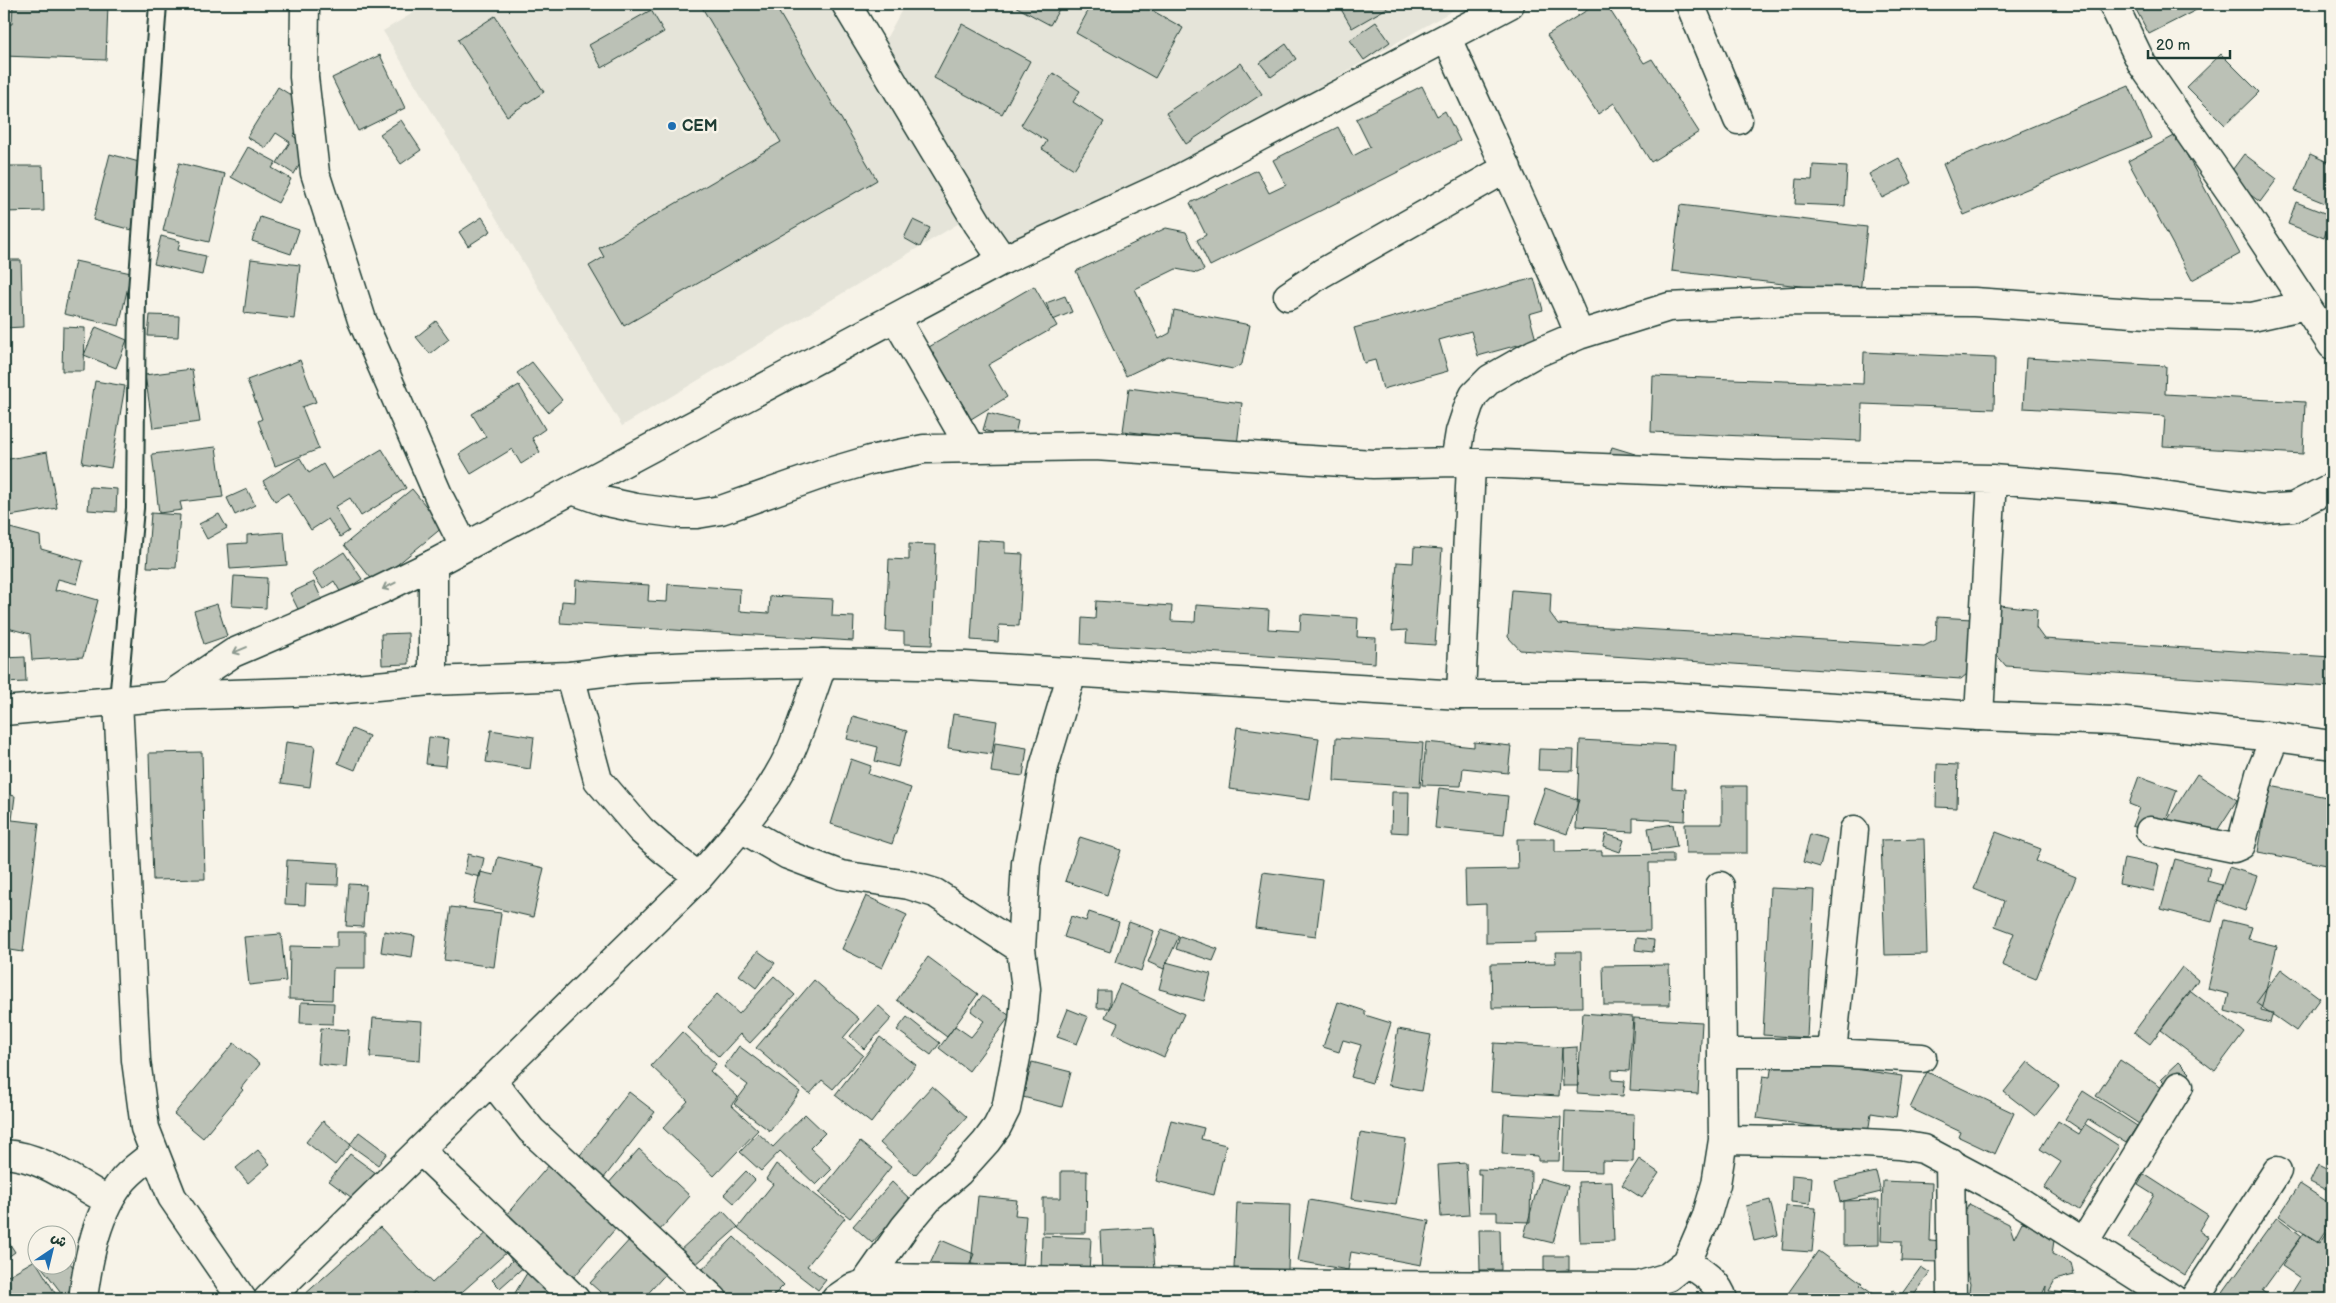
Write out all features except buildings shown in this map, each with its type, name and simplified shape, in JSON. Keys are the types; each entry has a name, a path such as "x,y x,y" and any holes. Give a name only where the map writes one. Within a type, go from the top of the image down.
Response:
{"street":[{"path":"305,4 304,77 315,173 362,320 440,499 464,546"},
{"path":"846,4 978,224 1003,260"},
{"path":"169,696 233,653 380,590 433,564 896,319 1003,260 1175,181 1510,4"},
{"path":"1690,4 1738,120"},
{"path":"2113,4 2142,64 2332,345"},
{"path":"1448,38 1470,91 1508,168 1572,315 1578,335"},
{"path":"1288,296 1322,273 1508,168"},
{"path":"1461,695 1463,463 1460,432 1474,394 1490,379 1520,362 1578,335 1669,307 1784,301 1974,302 2148,314 2252,318 2306,305"},
{"path":"896,319 970,447"},
{"path":"572,490 603,501 636,508 697,514 721,510 826,472 870,460 924,449 1094,446 1373,464 1463,463 1772,475 1992,479 2120,489 2263,508 2294,507 2332,487"},
{"path":"1979,716 1992,479"},
{"path":"430,681 433,670 433,564"},
{"path":"4,710 169,696 323,691 430,681 570,676 629,669 823,663 965,666 1461,695 1644,694 1979,716 2115,721 2275,737 2332,745"},
{"path":"268,1299 698,877 741,828 764,798 790,753 823,663"},
{"path":"866,1282 904,1228 929,1198 958,1172 986,1142 998,1127 1006,1109 1025,998 1022,949 1026,863 1044,767 1072,673"},
{"path":"570,676 598,780 641,830 698,877"},
{"path":"118,701 136,1060 145,1128 172,1197 242,1299"},
{"path":"2150,831 2234,848 2241,845 2260,774 2275,737"},
{"path":"741,828 788,855 834,872 854,878 909,885 935,893 1022,949"},
{"path":"1832,1054 1854,830"},
{"path":"836,1299 866,1282 882,1278 903,1277 1062,1290 1338,1285 1508,1292 1638,1286 1668,1277 1686,1262 1706,1218 1716,1184 1723,1140 1720,886"},
{"path":"1722,1053 1832,1054 1922,1058"},
{"path":"492,1081 531,1130 713,1299"},
{"path":"2084,1242 2179,1086"},
{"path":"1723,1140 1900,1145 1923,1149 2011,1196 2173,1299"},
{"path":"420,1150 575,1299"},
{"path":"4,1154 31,1158 47,1165 109,1201"},
{"path":"83,1299 100,1220 109,1201 124,1179 154,1154"},
{"path":"1950,1162 1952,1299"},
{"path":"2194,1299 2277,1172"},
{"path":"1686,1262 1712,1280 1720,1290 1723,1299"}],"lane":[{"path":"118,701 135,508 137,291 158,4"}],"shaded area":[{"name":"CEM","path":"428,4 829,4 961,222 622,426 383,31"},
{"path":"905,4 1464,4 1035,250 997,236 881,48"}],"place":[{"name":"CEM","path":"672,126"}]}
